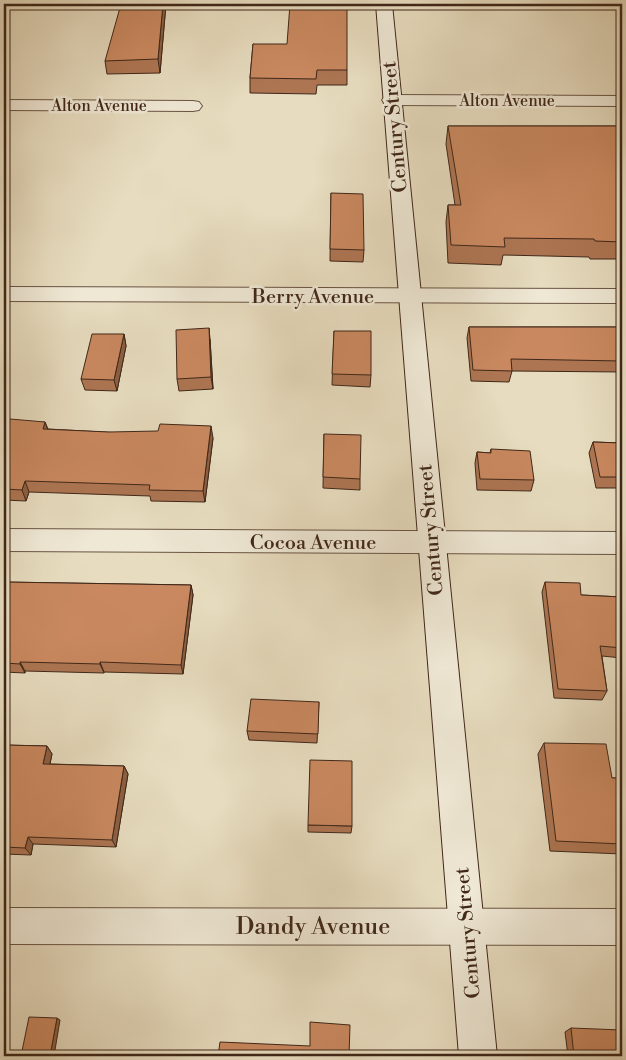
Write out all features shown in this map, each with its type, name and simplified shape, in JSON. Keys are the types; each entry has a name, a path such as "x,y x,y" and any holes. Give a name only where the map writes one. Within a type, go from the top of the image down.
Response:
{"street":[{"name":"Century Street","path":"384,4 478,1056"},
{"name":"Alton Avenue","path":"392,100 622,101"},
{"name":"Alton Avenue","path":"4,105 193,106"},
{"name":"Berry Avenue","path":"4,294 622,296"},
{"name":"Cocoa Avenue","path":"4,540 622,543"},
{"name":"Dandy Avenue","path":"4,926 622,927"}],"building":[{"path":"121,4 163,4 158,59 105,61"},
{"path":"290,4 347,4 347,70 317,70 316,79 250,78 253,44 287,44"},
{"path":"448,126 622,126 622,242 595,241 594,239 504,238 505,247 451,245 448,205 461,205"},
{"path":"331,193 363,194 364,250 330,249"},
{"path":"469,327 622,327 622,361 511,359 512,371 473,370"},
{"path":"209,328 211,377 177,379 176,330"},
{"path":"334,331 371,331 371,375 332,374"},
{"path":"92,334 124,334 114,380 81,379"},
{"path":"10,419 45,422 43,429 109,432 158,431 160,424 211,426 203,491 149,490 150,485 25,481 22,490 4,489 4,429 6,429"},
{"path":"324,434 361,435 360,479 323,477"},
{"path":"593,442 622,443 622,477 600,477"},
{"path":"491,449 530,451 534,480 480,479 477,452 491,453"},
{"path":"4,582 191,585 181,665 100,662 100,664 4,663"},
{"path":"545,582 580,583 581,595 622,597 622,648 600,646 607,691 558,689"},
{"path":"251,699 319,702 318,734 247,731"},
{"path":"544,743 606,744 612,778 622,778 622,844 556,841"},
{"path":"4,745 47,746 43,764 124,766 112,840 28,837 25,848 4,847"},
{"path":"310,760 352,761 352,826 308,825"},
{"path":"29,1017 57,1018 50,1056 21,1056"},
{"path":"310,1022 350,1025 349,1056 218,1056 220,1042 310,1046"},
{"path":"571,1028 622,1030 622,1056 574,1056"}]}
